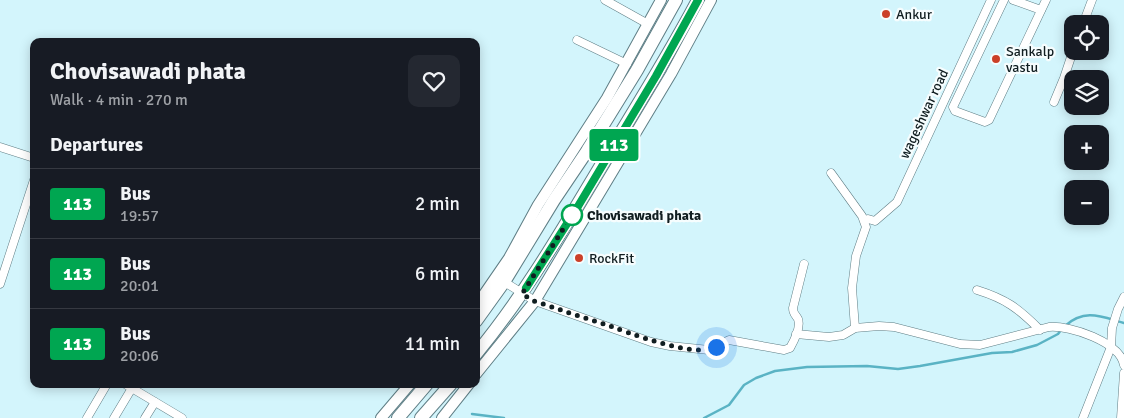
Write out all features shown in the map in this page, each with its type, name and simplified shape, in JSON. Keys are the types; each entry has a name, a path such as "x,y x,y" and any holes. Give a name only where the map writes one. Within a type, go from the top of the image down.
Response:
{"main road":[{"path":"480,314 500,280 597,135 676,0"},
{"path":"480,349 503,322 577,208 656,76 698,0"},
{"path":"398,418 424,388"},
{"path":"424,414 447,388"}],"street":[{"path":"605,0 648,24"},
{"path":"480,302 500,280 509,258 538,205 626,64 661,0"},
{"path":"480,369 534,301 671,74 711,0"},
{"name":"wageshwar road","path":"864,220 875,221 897,202 991,0"},
{"path":"1004,0 953,107 955,111 986,122 989,120 1046,0"},
{"path":"1013,0 1041,10"},
{"path":"1086,15 1092,0"},
{"path":"577,40 626,64"},
{"path":"1054,102 1070,60"},
{"path":"0,147 30,157"},
{"path":"831,173 864,220 866,227 856,256 852,288 855,328"},
{"path":"0,284 30,192"},
{"path":"500,280 524,291 534,301 651,342 687,348 713,349 729,340 788,349 796,334 799,322 793,311 793,305 804,264"},
{"path":"977,290 1005,300 1040,330"},
{"path":"1083,418 1111,347 1112,328 1124,297"},
{"path":"796,334 830,337 843,335 855,328 867,326 894,328 952,343 971,345 988,343 1040,330 1064,327 1088,335 1111,347 1123,359 1124,365"},
{"path":"1121,418 1124,373"},
{"path":"87,418 105,388"},
{"path":"114,418 128,388"},
{"path":"132,388 182,418"},
{"path":"381,418 407,388"},
{"path":"442,418 466,388"},
{"path":"145,418 155,402"}],"waterway":[{"path":"1065,326 1072,320 1087,316 1101,317 1124,323"},
{"path":"704,418 729,405 744,385 775,371 807,367 867,366 898,369 920,366 992,353 1012,352 1037,345 1058,334 1061,330"},
{"path":"472,414 504,418"}],"bus line":[{"name":"113","path":"526,288 577,208 656,76 698,0"}],"place":[{"name":"Ankur","path":"886,14"},
{"name":"Sankalp vastu","path":"996,59"},
{"name":"Chovisawadi phata","path":"572,215"},
{"name":"RockFit","path":"579,258"}],"route":[{"path":"572,215 522,294 534,301 651,342 709,350 716,347"}]}
